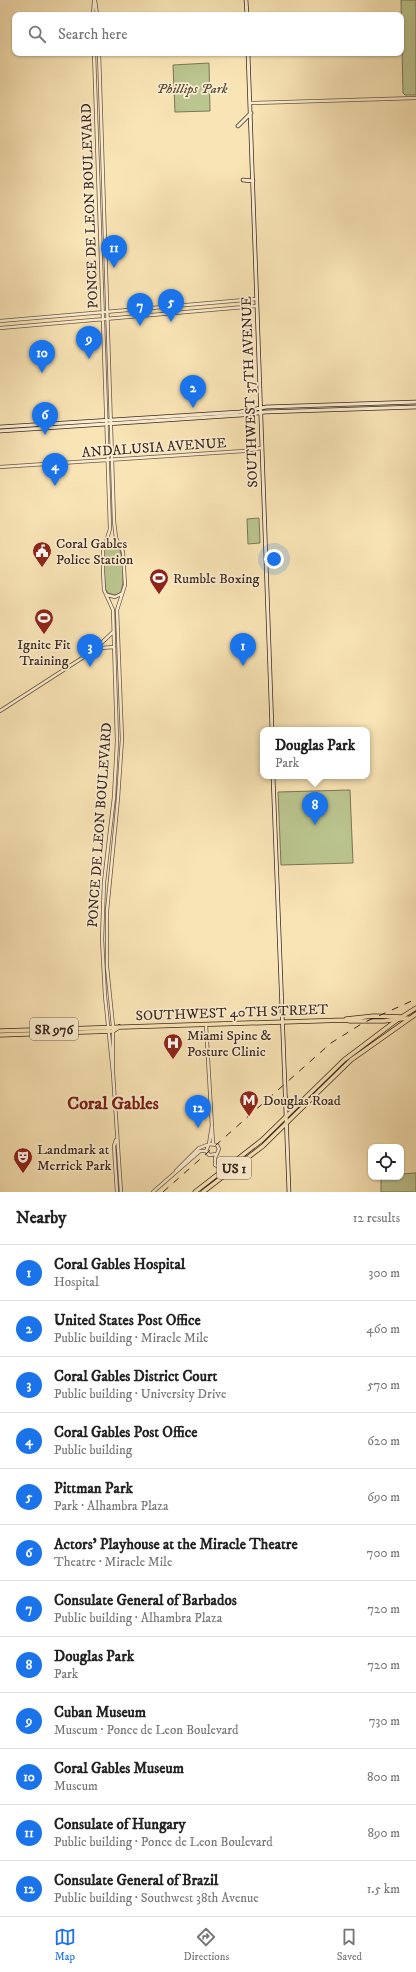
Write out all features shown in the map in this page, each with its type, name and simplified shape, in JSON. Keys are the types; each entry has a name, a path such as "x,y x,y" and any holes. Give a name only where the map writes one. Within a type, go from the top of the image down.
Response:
{"main road":[{"path":"246,0 247,12"},
{"name":"SOUTHWEST 37TH AVENUE","path":"248,56 272,727"},
{"path":"238,126 250,113"},
{"path":"243,180 253,181"},
{"path":"110,422 238,412 260,407 416,402"},
{"path":"0,427 241,415 260,412 416,407"},
{"path":"0,431 106,422"},
{"path":"273,779 281,1022 289,1192"},
{"name":"US 1","path":"195,1192 255,1146 344,1060 402,1016 416,1008"},
{"name":"US 1","path":"203,1192 255,1153 345,1066 408,1018 416,1014"},
{"name":"SOUTHWEST 40TH STREET","path":"0,1031 108,1026 119,1027 346,1020 374,1016 402,1016 408,1018"},
{"name":"SOUTHWEST 40TH STREET","path":"346,1020 397,1020 408,1018"},
{"name":"SOUTHWEST 40TH STREET","path":"111,1031 119,1027"},
{"name":"SR 976","path":"0,1035 111,1031"},
{"path":"285,1098 290,1102 300,1103"}],"street":[{"path":"93,12 95,0"},
{"path":"95,0 97,12"},
{"name":"PONCE DE LEON BOULEVARD","path":"94,56 110,529 102,554 103,585 113,608 117,741 114,797 104,882 102,939 108,1026 111,1031"},
{"name":"PONCE DE LEON BOULEVARD","path":"99,56 114,529 123,552 124,584 117,610 122,753 107,911 107,967 113,1026 111,1031 116,1140 118,1146 121,1192"},
{"path":"250,103 416,98"},
{"path":"0,321 257,299"},
{"path":"218,302 220,309"},
{"path":"209,303 209,310"},
{"path":"0,328 257,306"},
{"path":"159,314 163,307"},
{"path":"70,315 67,319 70,322"},
{"path":"59,316 63,319 60,323"},
{"name":"ANDALUSIA AVENUE","path":"0,467 262,448"},
{"path":"104,547 114,544 121,547"},
{"path":"107,595 115,597 122,593"},
{"path":"0,711 92,651 114,631"},
{"path":"92,651 101,648 114,647"},
{"path":"408,1018 416,1017"},
{"path":"206,1024 213,1144"},
{"path":"206,1151 209,1144 212,1124"},
{"name":"PONCE DE LEON BOULEVARD","path":"116,1140 114,1146 117,1192"},
{"path":"176,1171 199,1148 209,1144 213,1144 219,1148 215,1165 219,1167 226,1167"},
{"path":"152,1192 200,1151 206,1151 209,1155 217,1154"}],"green space":[{"path":"401,0 416,0 416,95 405,95 403,93 402,56 404,56 404,12 401,12"},
{"name":"Phillips Park","path":"209,63 210,111 175,112 173,65"},
{"path":"259,518 260,543 248,544 247,519"},
{"path":"111,546 118,547 123,562 122,589 120,593 115,595 108,593 105,588 103,554 104,550"},
{"path":"350,790 353,863 281,865 278,792"},
{"path":"416,1173 416,1192 381,1192 381,1180 404,1180 404,1174"}],"railway":[{"path":"163,1192 331,1043 363,1023 416,999"}],"place":[{"name":"Consulate of Hungary","path":"114,268"},
{"name":"Pittman Park","path":"171,322"},
{"name":"Consulate General of Barbados","path":"140,326"},
{"name":"Cuban Museum","path":"89,359"},
{"name":"Coral Gables Museum","path":"42,373"},
{"name":"United States Post Office","path":"193,408"},
{"name":"Actors' Playhouse at the Miracle Theatre","path":"45,435"},
{"name":"Coral Gables Post Office","path":"55,486"},
{"name":"Coral Gables Police Station","path":"42,568"},
{"name":"Rumble Boxing","path":"159,595"},
{"name":"Ignite Fit Training","path":"44,635"},
{"name":"Coral Gables Hospital","path":"243,666"},
{"name":"Coral Gables District Court","path":"90,667"},
{"name":"Douglas Park","path":"315,825"},
{"name":"Miami Spine & Posture Clinic","path":"173,1060"},
{"name":"Douglas Road","path":"249,1117"},
{"name":"Consulate General of Brazil","path":"198,1128"},
{"name":"Landmark at Merrick Park","path":"23,1174"}],"district":[{"name":"Coral Gables","path":"113,1103"}]}
